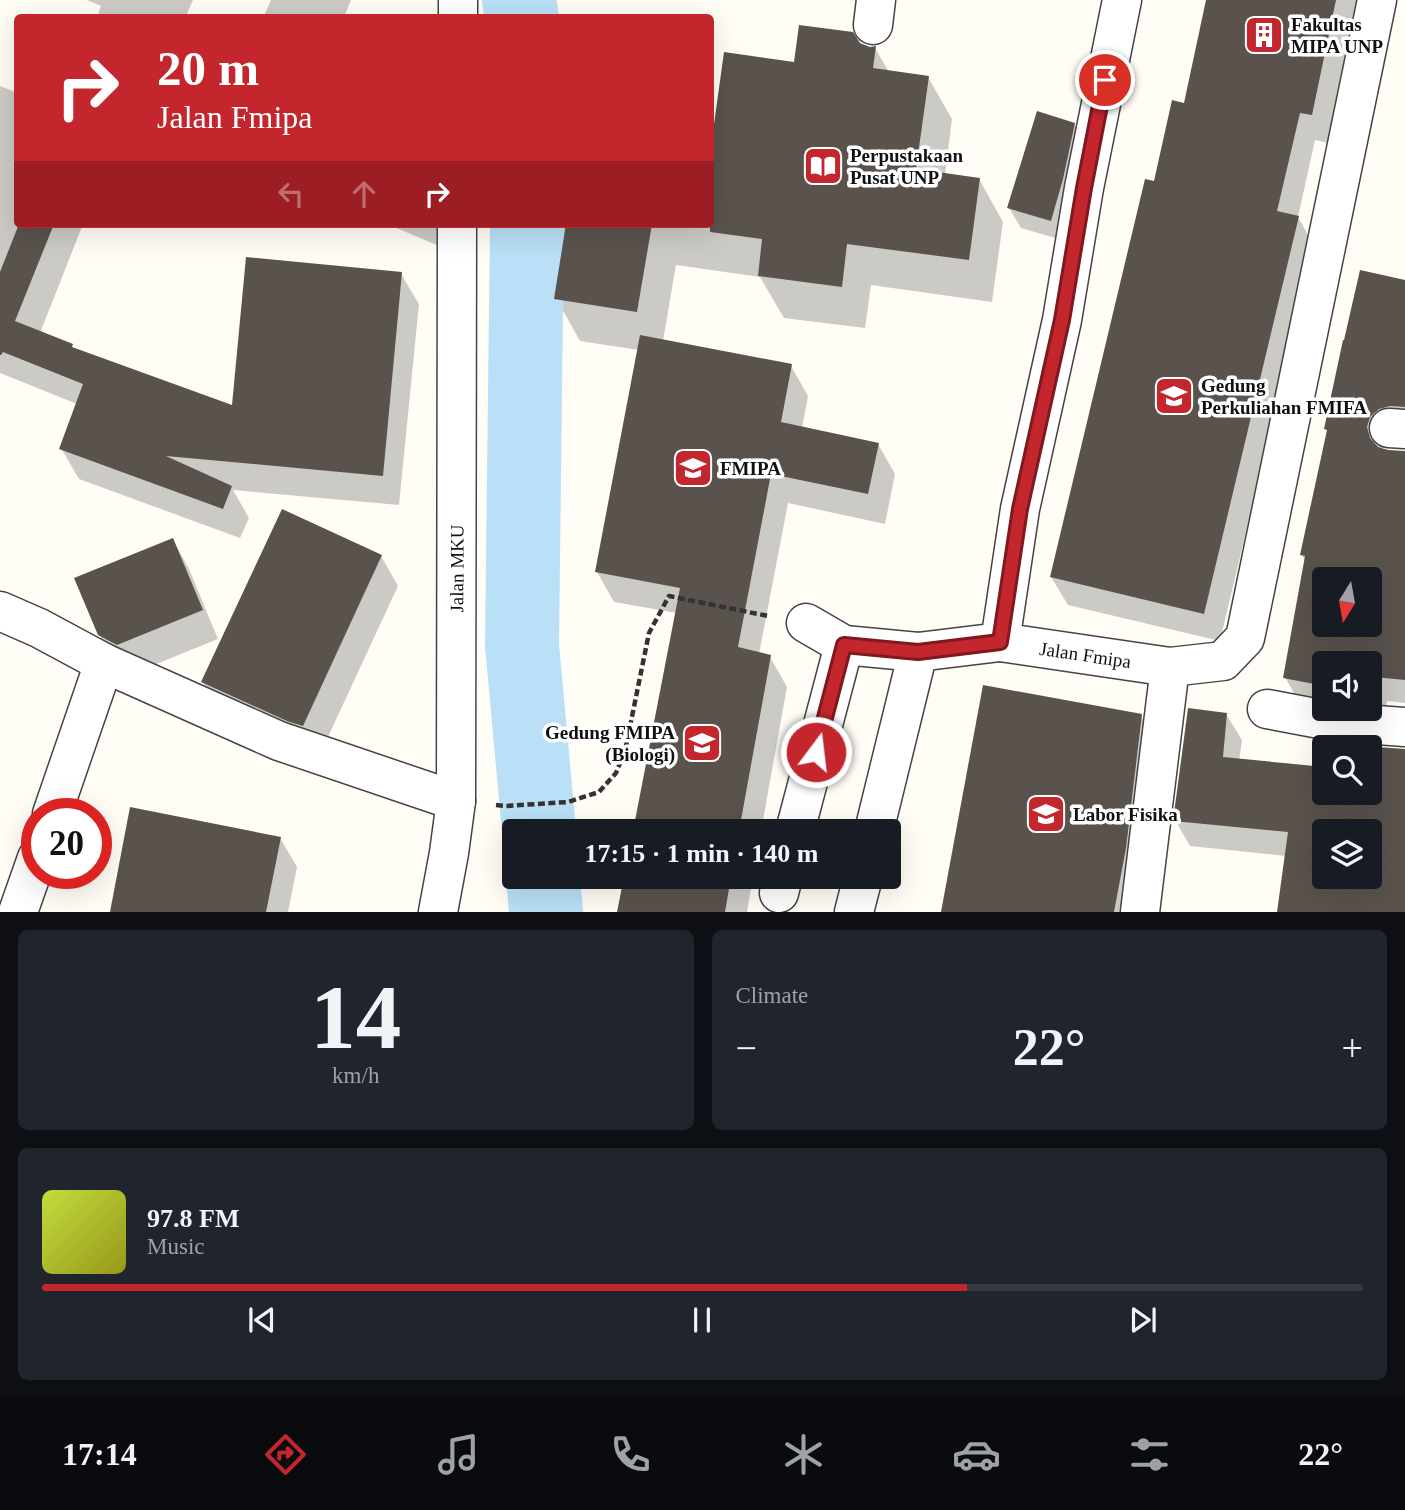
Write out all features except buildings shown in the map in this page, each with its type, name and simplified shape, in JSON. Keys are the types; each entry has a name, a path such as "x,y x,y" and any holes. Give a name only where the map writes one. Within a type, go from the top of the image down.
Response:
{"street":[{"path":"1000,642 1020,509 1062,320 1084,188 1122,0"},
{"name":"Jalan Fmipa","path":"806,623 844,645 918,652 1000,642 1170,667 1223,661 1245,638 1377,0"},
{"name":"Jalan MKU","path":"438,912 456,801 457,228"},
{"path":"0,611 39,628 104,663 279,741 456,801"},
{"path":"798,819 844,645"},
{"path":"877,819 918,652"},
{"path":"58,798 104,663"},
{"path":"1140,912 1170,667"},
{"path":"1267,709 1336,722 1405,727"},
{"path":"18,912 26,889"},
{"path":"854,912 860,889"}],"path":[{"path":"506,806 568,802 599,792 616,773 625,751 649,633 669,596 806,623"}],"waterway":[{"path":"519,0 521,14"},
{"path":"527,228 522,645 538,819"},
{"path":"544,889 546,912"}],"place":[{"name":"Fakultas MIPA UNP","path":"1264,35"},
{"name":"Perpustakaan Pusat UNP","path":"823,166"},
{"name":"Gedung Perkuliahan FMIFA","path":"1174,396"},
{"name":"FMIPA","path":"693,468"},
{"name":"Gedung FMIPA (Biologi)","path":"702,743"},
{"name":"Labor Fisika","path":"1046,814"}],"route":[{"path":"816,752 844,645 918,652 1000,642 1020,509 1062,320 1105,80"}]}
